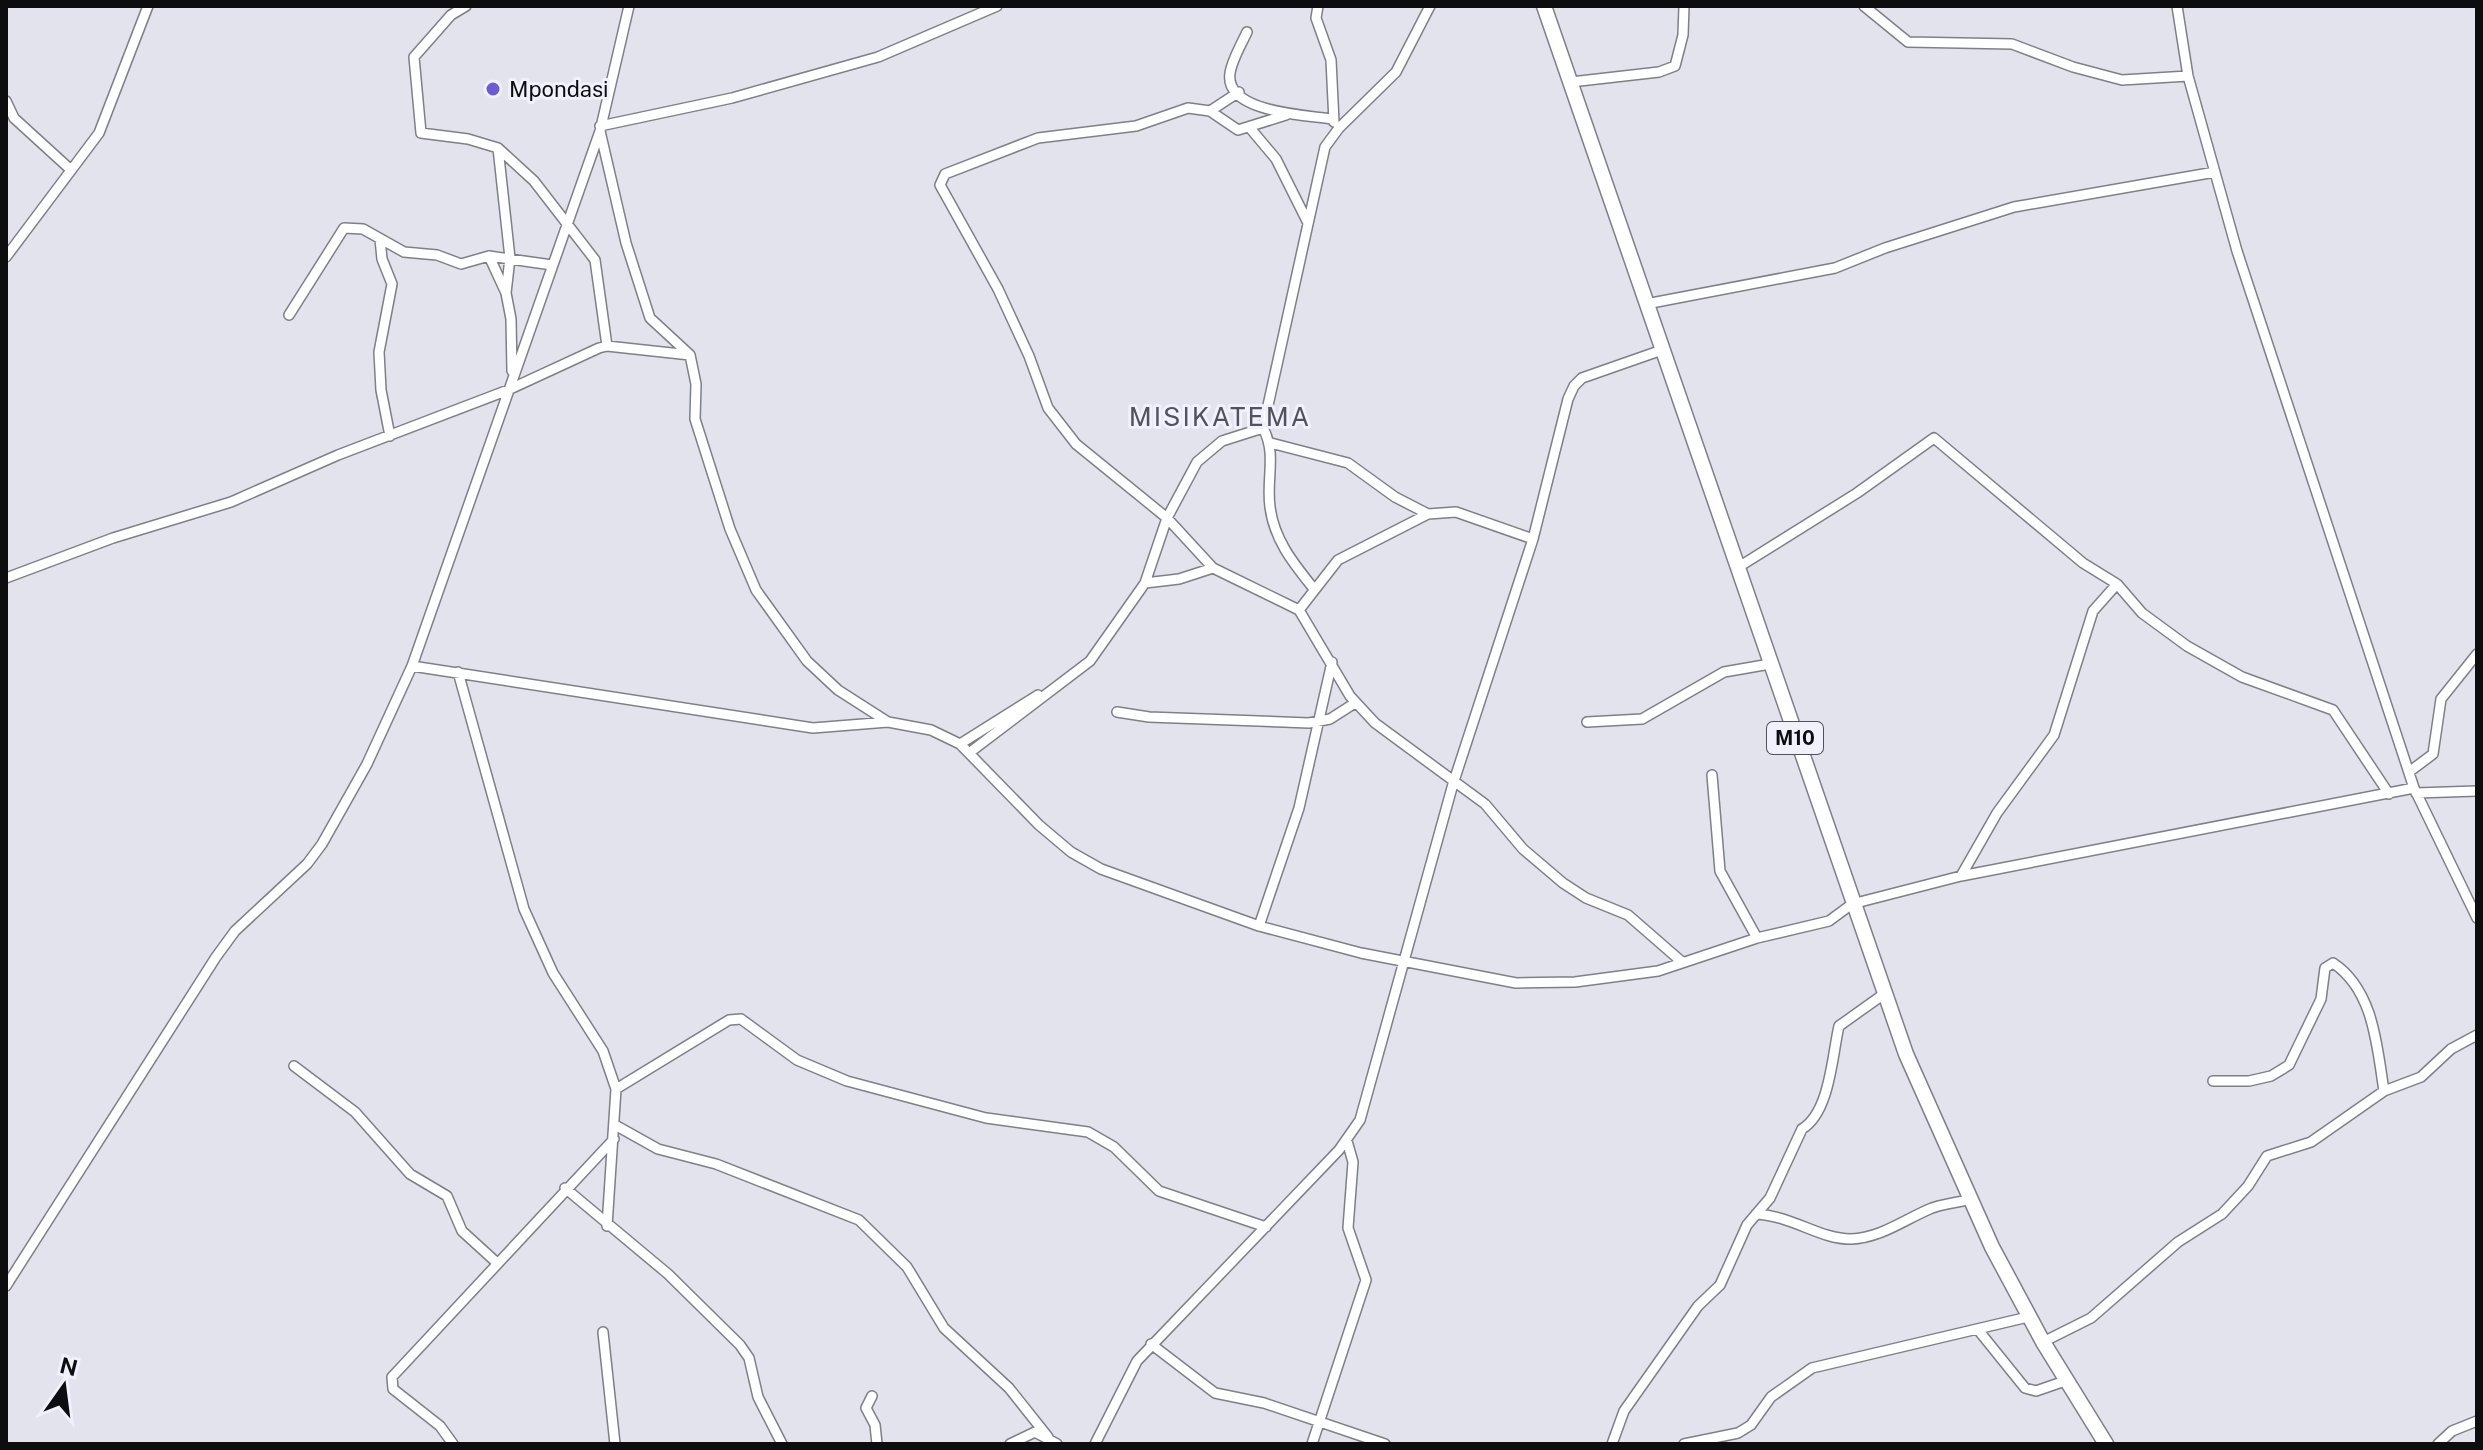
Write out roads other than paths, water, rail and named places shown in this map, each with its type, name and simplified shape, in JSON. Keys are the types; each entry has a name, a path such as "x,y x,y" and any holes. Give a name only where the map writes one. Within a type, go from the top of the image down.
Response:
{"highway":[{"name":"M10","path":"1544,6 1852,904 1931,1116 2028,1317 2106,1444"}],"street":[{"path":"6,257 106,121 148,6"},
{"path":"466,6 451,15 414,57 421,133 468,139 498,148 534,181 595,260 607,346"},
{"path":"6,1286 216,957 235,931 307,864 337,822 412,666 600,128 629,6"},
{"path":"600,128 732,98 878,57 997,6"},
{"path":"1318,6 1316,18 1331,60 1331,119 1339,128"},
{"path":"1314,589 1287,557 1274,526 1270,508 1271,443 1263,428 1325,147 1339,128 1396,72 1430,6"},
{"path":"1571,82 1659,72 1675,66 1683,35 1684,6"},
{"path":"1864,6 1908,42 2012,44 2073,67 2122,80 2188,76"},
{"path":"2177,6 2188,76 2237,251 2415,790 2477,918"},
{"path":"1247,32 1230,74 1233,86 1259,107 1331,119"},
{"path":"1210,111 1239,92"},
{"path":"6,101 14,118 71,170"},
{"path":"1288,114 1250,128 1235,129 1210,111 1188,108 1136,126 1038,138 945,174 940,179 947,200 998,289 1029,356 1048,408 1076,444 1167,518 1213,568 1299,610 1355,703 1375,723 1453,784 1485,804 1518,844 1563,883 1586,898 1628,915 1682,962"},
{"path":"600,128 626,243 650,318 690,355 696,384 695,419 730,529 756,590 822,677 888,722"},
{"path":"1250,128 1276,159 1309,224"},
{"path":"498,148 510,258 506,293 513,374"},
{"path":"1646,304 1835,268 1885,248 2014,207 2215,172"},
{"path":"289,315 344,228 363,229 404,252 437,255 461,264 489,256 552,265"},
{"path":"380,239 382,259 392,284 379,352 381,390 390,436"},
{"path":"489,256 506,293"},
{"path":"6,578 113,538 231,502 508,390 607,346 690,355"},
{"path":"1095,1444 1126,1378 1151,1344 1347,1141 1366,1102 1453,784 1533,539 1574,386 1590,374 1662,350"},
{"path":"969,753 1090,661 1145,583 1167,518 1197,462 1222,441 1263,428"},
{"path":"1737,568 1871,484 1934,438 2072,555 2117,584 2142,613 2187,646 2242,677 2333,710 2389,794"},
{"path":"1271,443 1348,463 1395,497 1428,514"},
{"path":"1299,610 1338,560 1428,514 1456,512 1533,539"},
{"path":"1145,583 1179,579 1213,568"},
{"path":"1961,876 1997,813 2054,735 2093,611 2117,584"},
{"path":"2409,772 2433,754 2441,699 2477,654"},
{"path":"1259,926 1294,826 1321,722 1332,662"},
{"path":"1587,722 1642,719 1724,672 1770,664"},
{"path":"412,666 813,728 888,722 931,730 960,744 1039,825 1084,861 1259,926 1402,962 1502,981 1544,983 1614,978 1829,921 1852,904 1961,876 2389,794 2415,790 2475,790"},
{"path":"458,672 497,823 524,909 553,973 603,1051 616,1089 607,1226"},
{"path":"960,744 1026,700 1048,691"},
{"path":"1117,712 1149,717 1321,722 1355,703"},
{"path":"1712,775 1720,871 1757,938"},
{"path":"2213,1081 2249,1081 2271,1076 2289,1065 2321,999 2325,968 2333,963 2362,997 2372,1019 2384,1091"},
{"path":"1612,1444 1624,1411 1698,1306 1720,1285 1747,1225 1773,1192 1797,1137 1813,1123 1821,1106 1839,1026 1846,1018 1884,994"},
{"path":"616,1089 729,1020 741,1019 797,1060 847,1081 986,1118 1088,1132 1114,1147 1159,1191 1266,1227"},
{"path":"2043,1342 2091,1318 2178,1242 2222,1214 2248,1186 2267,1156 2311,1142 2384,1091 2421,1077 2451,1049 2477,1035"},
{"path":"294,1066 355,1112 403,1168 447,1196 466,1236 496,1262"},
{"path":"615,1125 658,1149 730,1169 859,1220 907,1267 944,1328 1009,1388 1053,1441"},
{"path":"453,1444 440,1426 390,1384 404,1362 614,1139"},
{"path":"1312,1444 1316,1422 1367,1276 1348,1228 1353,1162 1347,1141"},
{"path":"565,1188 668,1274 740,1345 749,1358 758,1397 782,1444"},
{"path":"1756,1214 1792,1219 1823,1234 1852,1239 1880,1234 1931,1209 1969,1200"},
{"path":"1684,1444 1738,1433 1751,1425 1771,1397 1812,1368 2028,1317"},
{"path":"1979,1331 2025,1388 2036,1391 2065,1381"},
{"path":"603,1332 615,1444"},
{"path":"1151,1344 1215,1393 1264,1403 1385,1444"},
{"path":"872,1396 866,1408 875,1425 877,1444"},
{"path":"2438,1444 2452,1431 2477,1421"},
{"path":"1010,1444 1035,1432 1053,1441"}],"place":[{"name":"Mpondasi","path":"493,89"}],"district":[{"name":"MISIKATEMA","path":"1220,417"}]}
